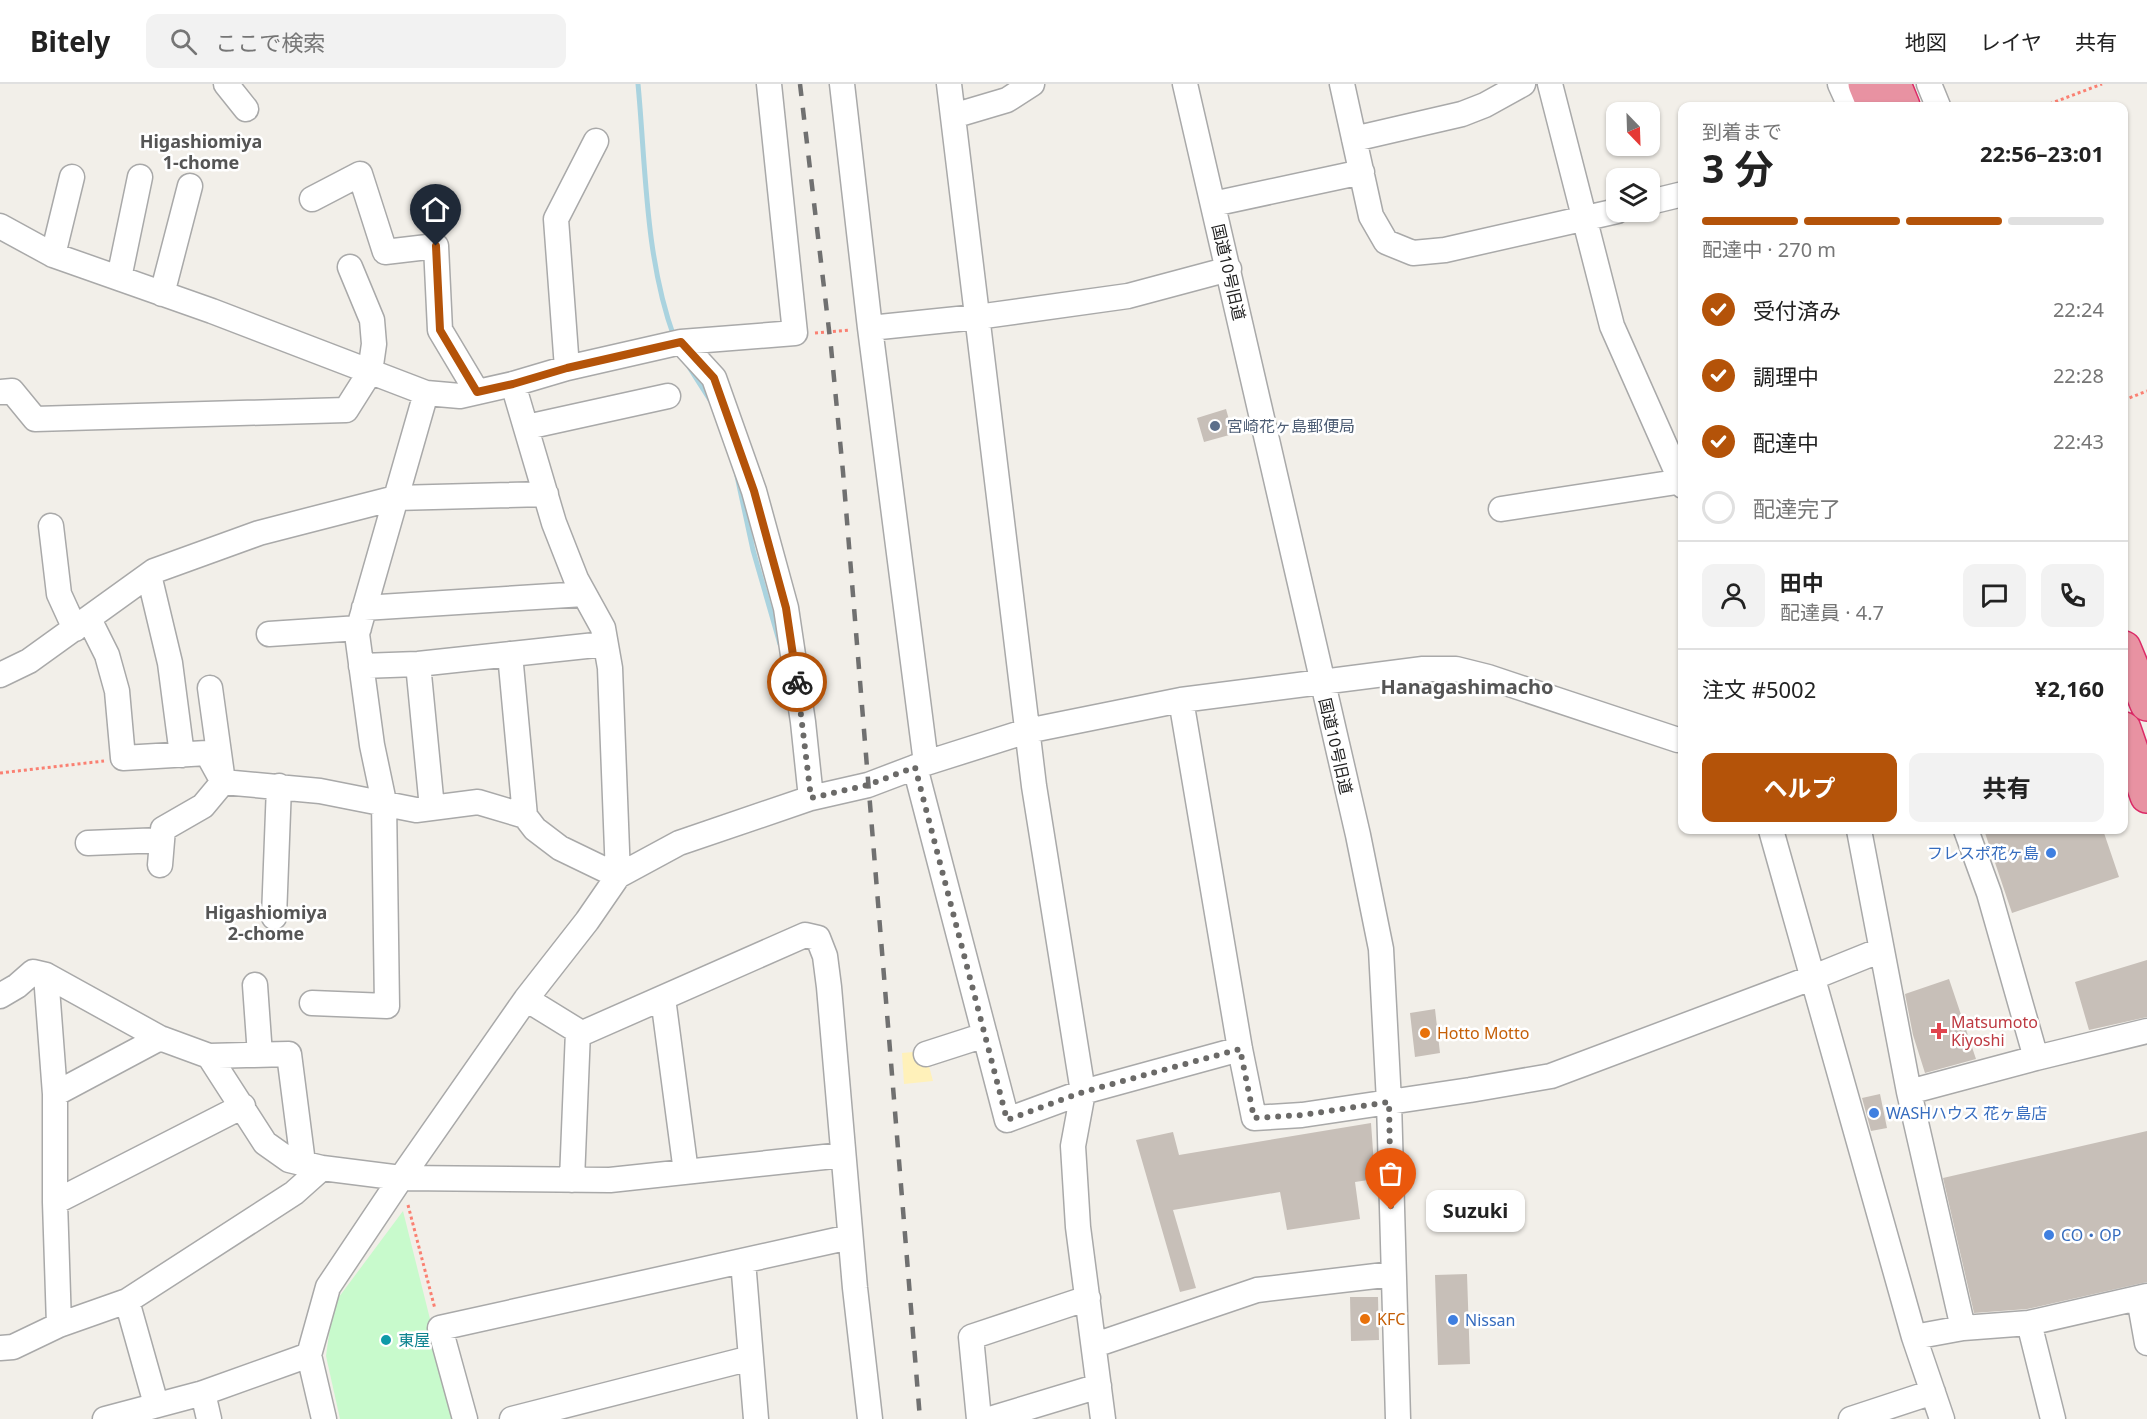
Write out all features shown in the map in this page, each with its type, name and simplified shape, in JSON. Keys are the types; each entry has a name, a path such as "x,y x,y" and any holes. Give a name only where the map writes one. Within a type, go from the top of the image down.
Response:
{"highway":[{"path":"1865,84 1872,102"},
{"path":"1894,84 1901,102"},
{"path":"2128,658 2147,705"},
{"path":"2128,741 2147,796"}],"street":[{"path":"226,84 246,109"},
{"path":"0,226 53,255 426,393 460,396 513,384 567,368 681,342 795,333 769,84"},
{"path":"842,84 920,765 1007,1120 1083,1092 1240,1049"},
{"path":"949,84 1034,786 1083,1092 1073,1146 1078,1227 1103,1419"},
{"path":"952,116 1007,100 1032,84"},
{"name":"国道10号旧道","path":"1185,84 1358,836 1381,949 1389,1102 1398,1419"},
{"path":"1342,84 1371,216 1386,242 1413,253 1445,250 1606,214"},
{"path":"1354,139 1462,114 1485,105 1523,84"},
{"path":"1550,84 1612,326 1678,472"},
{"path":"1840,84 1848,102"},
{"path":"1929,84 1936,102"},
{"path":"567,368 556,219 596,141"},
{"path":"1213,204 1362,172"},
{"path":"312,199 360,174 385,252 436,246 440,330 477,392"},
{"path":"53,255 72,177"},
{"path":"119,278 140,177"},
{"path":"162,294 190,186"},
{"path":"1660,200 1678,195"},
{"path":"0,392 12,391 35,419 346,410 370,372 374,344 372,320 350,267"},
{"path":"870,328 976,317 1128,296 1228,268"},
{"path":"681,342 714,378 754,491 786,608 811,798"},
{"path":"513,384 554,523 584,594 603,628 610,668 618,876"},
{"path":"312,1003 387,1006 384,802 372,745 357,633 426,393"},
{"path":"527,427 668,396"},
{"path":"1501,509 1678,484"},
{"path":"0,675 29,661 149,575 259,533 395,498 546,494"},
{"path":"51,526 59,594 107,655 117,691 123,758 207,753 223,782"},
{"path":"149,575 170,663 182,755"},
{"path":"269,634 361,618 584,594"},
{"path":"361,666 418,664 605,644"},
{"path":"510,654 525,816 535,829 560,848 618,876"},
{"path":"418,664 432,808"},
{"path":"324,1419 309,1355 328,1287 526,999 587,921 618,876 679,843 811,798 868,785 920,765 1027,730 1181,700 1423,669 1456,669 1488,677 1678,740"},
{"path":"160,865 163,828 203,806 223,782 210,687"},
{"path":"2128,698 2147,705"},
{"path":"1181,700 1240,1049 1254,1118 1302,1115 1551,1076 1881,950"},
{"path":"223,782 279,786 384,802 416,810 478,802 525,816"},
{"path":"274,917 279,786"},
{"path":"1772,834 1914,1337 1942,1419"},
{"path":"1860,834 1909,1092 1963,1328"},
{"path":"1967,834 1989,893 2037,1058"},
{"path":"88,843 162,840"},
{"path":"526,999 578,1031 585,1032 805,935 818,938 825,956 829,987 850,1237 870,1419"},
{"path":"0,996 17,986 33,972 46,975 160,1038 209,1056 289,1054 312,1166 294,1193 127,1301 59,1325 13,1347 0,1348"},
{"path":"46,975 56,1094 55,1202 59,1325"},
{"path":"255,985 260,1055"},
{"path":"663,998 686,1172"},
{"path":"572,1180 578,1031"},
{"path":"1909,1092 2147,1031"},
{"path":"926,1053 985,1035"},
{"path":"56,1094 160,1038"},
{"path":"209,1056 265,1143 290,1160 312,1166 401,1178 610,1180 843,1155"},
{"path":"55,1202 243,1106"},
{"path":"465,1419 440,1328 850,1237"},
{"path":"743,1261 756,1419"},
{"path":"1095,1345 1257,1290 1393,1274"},
{"path":"1914,1337 1963,1328 2029,1323 2143,1297 2147,1343"},
{"path":"979,1419 971,1337 1088,1298"},
{"path":"127,1301 156,1404"},
{"path":"2029,1323 2053,1419"},
{"path":"105,1419 203,1393 309,1355"},
{"path":"512,1419 751,1358"},
{"path":"990,1419 1100,1386"},
{"path":"1851,1419 1933,1392"},
{"path":"203,1393 209,1419"}],"path":[{"path":"2055,102 2102,84"},
{"path":"795,333 829,333 870,328"},
{"path":"2128,398 2147,391"},
{"path":"0,773 123,758"},
{"path":"401,1178 440,1328"}],"sand":[{"path":"925,1051 933,1081 904,1084 902,1053"}],"green space":[{"path":"403,1211 455,1419 340,1419 326,1356 333,1305"}],"building":[{"name":"宮崎花ヶ島郵便局","path":"1226,409 1233,434 1204,442 1197,418"},
{"name":"フレスポ花ヶ島","path":"1985,834 2104,834 2119,877 2012,913"},
{"path":"2147,960 2147,1017 2089,1030 2075,982"},
{"name":"Matsumoto Kiyoshi","path":"1949,979 1976,1059 1925,1073 1913,1035 1905,994"},
{"name":"Hotto Motto","path":"1435,1009 1440,1053 1415,1057 1410,1013"},
{"name":"WASHハウス 花ヶ島店","path":"1880,1094 1887,1128 1871,1131 1862,1098"},
{"path":"1371,1123 1375,1179 1355,1182 1360,1219 1287,1230 1280,1192 1173,1210 1196,1288 1180,1292 1136,1140 1173,1132 1179,1155"},
{"name":"CO・OP","path":"2147,1131 2147,1282 2027,1309 1974,1313 1943,1178"},
{"name":"Nissan","path":"1467,1274 1470,1364 1438,1365 1435,1275"},
{"name":"KFC","path":"1350,1297 1378,1297 1379,1340 1351,1341"}],"waterway":[{"path":"638,84 652,244 664,307 674,337"},
{"path":"689,367 710,400"},
{"path":"737,476 753,550 780,644"}],"railway":[{"path":"800,84 831,347 843,472 920,1419"}],"way so far":[{"path":"797,682 811,798 868,785 915,767 1007,1120 1083,1092 1240,1049 1254,1118 1302,1115 1389,1102 1391,1210"}],"place":[{"name":"宮崎花ヶ島郵便局","path":"1215,426"},
{"name":"フレスポ花ヶ島","path":"2051,853"},
{"name":"Matsumoto Kiyoshi","path":"1939,1031"},
{"name":"Hotto Motto","path":"1425,1033"},
{"name":"WASHハウス 花ヶ島店","path":"1874,1113"},
{"name":"Suzuki","path":"1391,1210"},
{"name":"CO・OP","path":"2049,1235"},
{"name":"KFC","path":"1365,1319"},
{"name":"Nissan","path":"1453,1320"},
{"name":"東屋","path":"386,1340"}],"district":[{"name":"Higashiomiya 1-chome","path":"201,151"},
{"name":"Hanagashimacho","path":"1467,686"},
{"name":"Higashiomiya 2-chome","path":"266,922"}],"route":[{"path":"436,246 440,330 477,392 567,368 681,342 714,378 754,491 786,608 797,682"}]}
